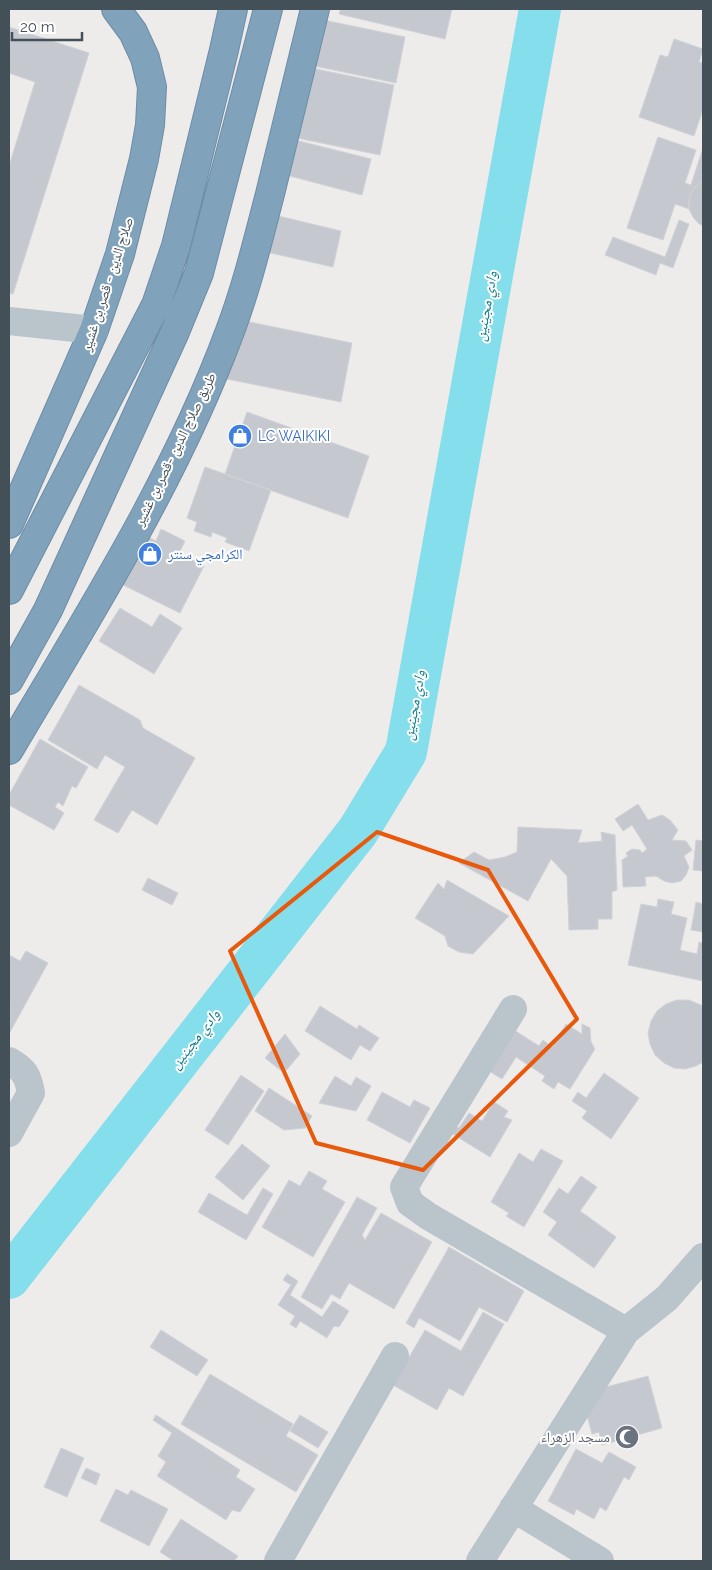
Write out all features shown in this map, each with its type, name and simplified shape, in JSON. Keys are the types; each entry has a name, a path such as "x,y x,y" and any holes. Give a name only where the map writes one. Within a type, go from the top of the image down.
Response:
{"highway":[{"name":"صلاح الدين - قصر بن غشير","path":"9,524 94,330 120,254 144,159 152,106 152,87 145,58 133,32 116,9"},
{"path":"9,590 156,305 176,246 233,9"},
{"path":"9,680 48,610 174,334 198,273 268,9"},
{"name":"طريق صلاح الدين -قصر بن غشير","path":"9,750 110,578 168,469 191,423 230,330 255,253 315,9"}],"street":[{"path":"9,321 94,330"},
{"path":"513,1009 404,1187 410,1203 428,1216 626,1331"},
{"path":"9,1061 20,1067 28,1079 31,1093 9,1133"},
{"path":"480,1561 626,1331 667,1298 703,1256"},
{"path":"278,1561 395,1356"},
{"path":"513,1508 600,1561"}],"highlighted area":[{"path":"377,832 488,870 577,1019 423,1170 316,1143 230,951"}],"building":[{"path":"341,9 452,9 445,39 339,14"},
{"path":"319,19 405,37 396,83 310,65"},
{"path":"9,27 89,53 13,294 9,293 9,166 35,82 9,73"},
{"path":"674,39 703,49 699,62 703,63 703,109 694,136 639,117 660,55 668,57"},
{"path":"311,68 394,85 380,155 297,138"},
{"path":"658,137 696,150 685,183 691,185 703,148 703,182 696,186 691,193 689,209 675,204 663,240 627,228"},
{"path":"295,140 371,159 362,195 286,175"},
{"path":"703,182 703,226 693,217 689,209 689,201 691,193 696,186"},
{"path":"270,214 341,231 333,267 262,251"},
{"path":"679,220 689,224 673,268 660,263 656,275 605,255 613,237 665,257"},
{"path":"240,320 352,343 341,402 227,379"},
{"path":"247,412 369,456 348,518 225,474"},
{"path":"205,467 271,490 249,551 225,542 227,538 212,532 211,537 194,531 197,522 187,518"},
{"path":"161,529 185,541 179,553 204,566 180,613 113,580 143,534 156,541"},
{"path":"120,608 152,627 160,614 182,628 154,674 99,641"},
{"path":"79,685 140,720 143,728 195,758 157,825 132,810 118,833 94,820 125,767 105,755 97,769 48,740"},
{"path":"40,739 88,767 76,788 72,786 63,806 58,802 55,807 64,813 54,830 9,805 9,795"},
{"path":"638,804 648,820 662,815 670,820 678,830 672,840 686,841 692,850 684,856 689,867 681,881 672,883 656,876 645,877 646,886 623,887 622,860 628,856 626,853 632,849 640,850 642,853 647,849 632,825 623,831 615,819"},
{"path":"518,827 582,830 578,843 602,841 601,832 615,835 617,890 612,892 612,919 598,919 598,929 569,930 567,876 551,859 528,901 459,863 474,852 489,860 505,857 517,852"},
{"path":"696,840 703,841 703,871 693,870"},
{"path":"148,878 178,893 172,905 142,890"},
{"path":"447,880 509,916 473,954 459,952 448,946 445,936 415,918 438,883 444,889"},
{"path":"658,899 674,902 671,914 687,918 680,950 697,954 699,942 703,943 703,981 628,965 641,904 657,907"},
{"path":"696,902 703,904 703,932 691,930"},
{"path":"26,951 48,963 10,1032 9,955 20,961"},
{"path":"677,1000 689,1000 703,1006 703,1062 685,1069 674,1068 664,1063 655,1055 648,1033 651,1021 657,1011 666,1004"},
{"path":"320,1006 357,1029 359,1025 379,1038 370,1051 360,1045 351,1060 305,1031"},
{"path":"566,1024 582,1034 582,1024 590,1028 591,1042 595,1049 570,1089 558,1082 554,1089 542,1081 545,1076 516,1057 502,1079 489,1071 514,1030 539,1046 543,1040 552,1047"},
{"path":"285,1034 300,1054 284,1073 265,1058"},
{"path":"604,1073 639,1098 611,1139 582,1118 587,1111 572,1101 578,1092 586,1098"},
{"path":"241,1075 264,1091 228,1145 205,1130"},
{"path":"335,1076 351,1086 356,1077 371,1086 356,1111 319,1103"},
{"path":"269,1088 312,1116 305,1128 284,1130 255,1111"},
{"path":"382,1092 410,1107 414,1100 430,1108 410,1143 367,1120"},
{"path":"494,1102 508,1111 504,1117 512,1120 490,1157 451,1133 455,1126 459,1128 469,1113 482,1121"},
{"path":"242,1144 270,1166 243,1200 215,1177"},
{"path":"541,1149 563,1161 524,1227 506,1216 509,1213 491,1202 519,1153 533,1162"},
{"path":"309,1171 327,1181 322,1189 345,1202 313,1257 262,1227 289,1180 300,1186"},
{"path":"581,1176 597,1187 580,1211 616,1237 594,1268 548,1235 557,1222 543,1212 559,1188 568,1194"},
{"path":"263,1188 273,1194 246,1240 198,1212 209,1193 247,1215"},
{"path":"357,1197 377,1208 362,1235 365,1240 381,1213 432,1242 394,1309 349,1283 340,1299 331,1294 322,1309 301,1297"},
{"path":"449,1247 524,1291 507,1322 479,1307 460,1341 419,1318 414,1328 406,1323"},
{"path":"287,1274 298,1281 290,1295 322,1317 333,1301 349,1311 339,1327 334,1326 327,1338 300,1321 296,1328 290,1324 295,1316 278,1305 291,1285 283,1280"},
{"path":"483,1312 504,1324 463,1396 449,1388 437,1410 393,1385 425,1330 461,1351"},
{"path":"161,1330 208,1360 197,1376 150,1347"},
{"path":"210,1374 293,1424 286,1436 318,1455 296,1492 181,1424"},
{"path":"648,1376 662,1428 602,1445 599,1432 592,1434 584,1404 587,1392"},
{"path":"156,1415 240,1470 236,1477 255,1489 240,1512 232,1510 226,1520 157,1476 166,1462 158,1456 172,1433 153,1420"},
{"path":"300,1415 328,1432 318,1448 290,1431"},
{"path":"61,1448 84,1458 67,1497 44,1487"},
{"path":"576,1449 602,1463 609,1452 636,1467 629,1480 624,1477 606,1511 600,1507 594,1519 576,1509 574,1515 548,1501"},
{"path":"86,1468 100,1474 96,1485 81,1478"},
{"path":"116,1489 128,1495 131,1490 168,1509 149,1546 100,1521"},
{"path":"181,1519 238,1556 234,1561 174,1561 160,1552"}],"waterway":[{"name":"وادي مجينين","path":"9,1278 358,831 406,752 540,9"}],"place":[{"name":"LC WAIKIKI","path":"240,436"},
{"name":"الكرامجي سنتر","path":"150,554"},
{"name":"مسجد الزهراء","path":"627,1437"}]}
